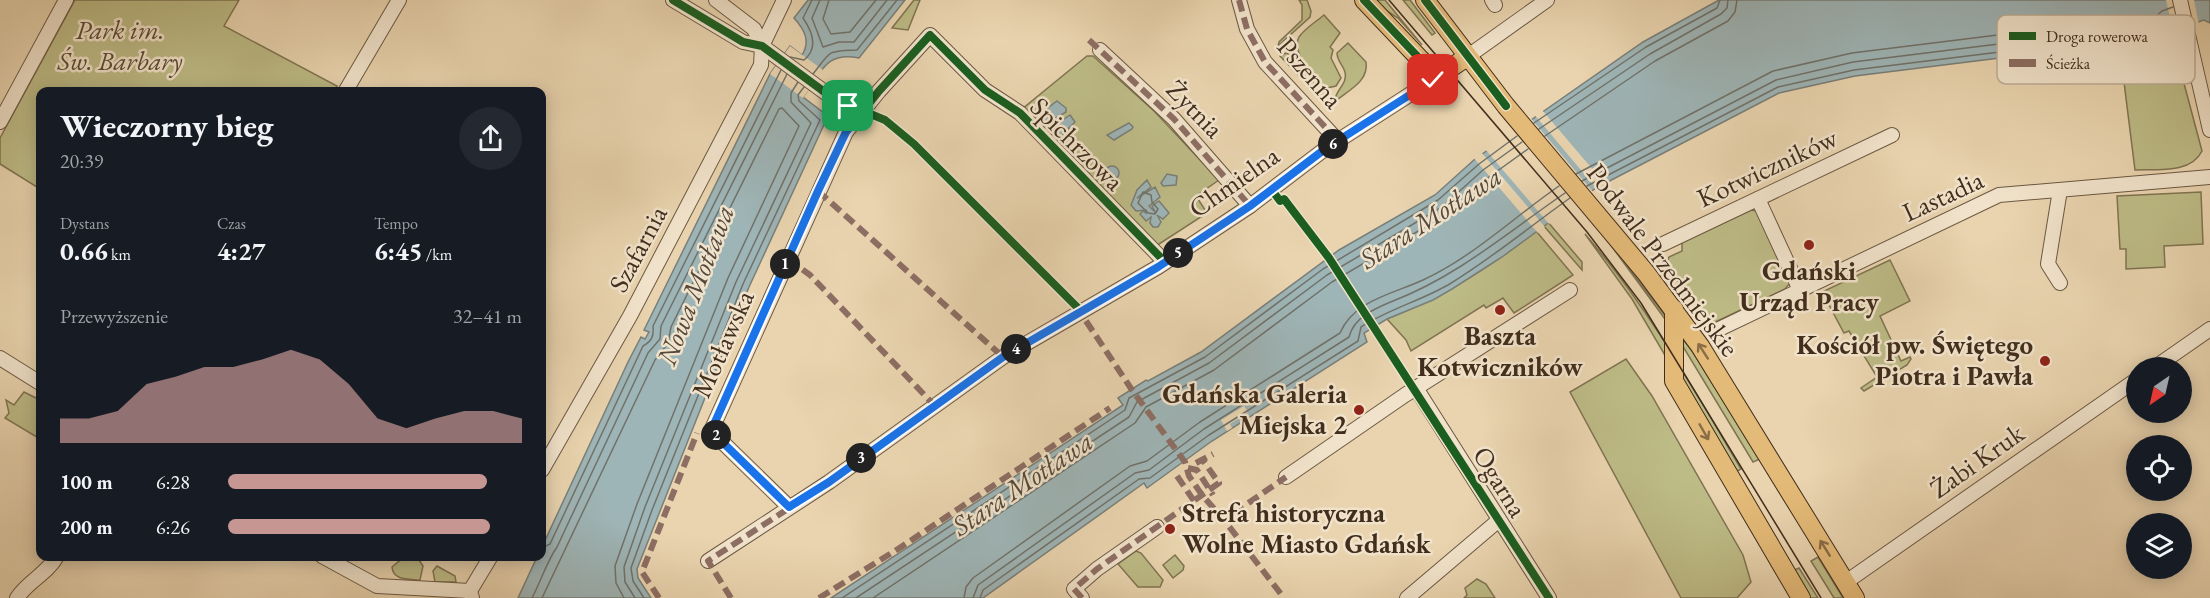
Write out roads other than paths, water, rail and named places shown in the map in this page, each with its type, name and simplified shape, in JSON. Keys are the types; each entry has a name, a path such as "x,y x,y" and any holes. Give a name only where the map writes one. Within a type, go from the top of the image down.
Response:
{"main road":[{"path":"1364,0 1437,77"},
{"name":"Podwale Przedmiejskie","path":"1425,0 1506,106 1674,309 1700,346 1856,598"},
{"name":"Chmielna","path":"1437,77 1467,57"},
{"path":"1674,309 1674,381 1801,598"}],"street":[{"path":"0,122 66,0"},
{"path":"348,87 399,0"},
{"path":"673,0 743,42 762,46 834,99 864,110"},
{"path":"716,0 754,29 762,46"},
{"name":"Szafarnia","path":"546,463 630,316 762,65 762,46 784,0"},
{"name":"Pszenna","path":"1239,0 1247,29 1265,62 1338,141"},
{"name":"Chmielna","path":"1467,57 1547,0"},
{"path":"2180,0 2183,15"},
{"name":"Motławska","path":"789,507 711,431 846,132 930,35"},
{"name":"Spichrzowa","path":"930,35 985,90 1020,113 1165,262"},
{"name":"Żytnia","path":"1100,50 1174,119 1250,206"},
{"path":"2195,65 2210,130"},
{"name":"Chmielna","path":"708,561 829,482 1003,357 1080,310 1097,304 1165,262 1250,206 1338,141 1437,77"},
{"name":"Kotwiczników","path":"1663,244 1892,135"},
{"name":"Lastadia","path":"1715,331 1999,195 2210,177"},
{"path":"2060,190 2048,264 2060,283"},
{"path":"1758,199 1800,290"},
{"path":"1286,477 1416,388 1570,290"},
{"path":"2170,357 2210,329"},
{"path":"0,358 36,380"},
{"name":"Żabi Kruk","path":"1846,582 2126,387"},
{"name":"Ogarna","path":"1416,388 1549,598"},
{"path":"1407,598 1499,520"},
{"path":"1078,593 1097,569 1157,527"},
{"path":"17,598 29,583 50,568 54,561"},
{"path":"328,561 374,592 471,595 488,561"}],"water":[{"name":"Nowa Motława","path":"808,0 905,0 859,58 838,58 831,61 820,72 803,97 828,116 749,287 637,569 638,578 651,598 518,598 535,561 546,561 546,538 628,362 641,337 645,339 649,332 644,330 770,74 790,46 802,55 805,50 805,35 794,18"},
{"name":"Stara Motława","path":"1719,0 2210,0 2210,23 2204,20 2195,23 2195,15 1997,15 1997,58 1855,76 1779,93 1596,188 1502,257 1452,289 1433,300 1387,319 1364,333 1367,342 1212,441 1147,488 1144,483 983,598 831,598 1123,405 1118,398 1146,380 1201,352 1339,250 1435,195 1475,159 1643,42"},
{"path":"1057,101 1066,108 1066,112 1046,124 1041,120 1041,113"},
{"path":"1070,115 1075,122 1059,138 1056,137 1051,128"},
{"path":"1129,123 1132,129 1114,140 1107,135"},
{"path":"1112,166 1117,168 1119,173 1117,178 1112,180 1107,178 1105,173 1107,168"},
{"path":"1167,174 1177,176 1176,185 1163,186 1161,183"},
{"path":"1147,180 1151,187 1137,198 1155,187 1160,197 1149,206 1156,213 1152,206 1159,201 1169,213 1163,219 1157,215 1161,222 1158,227 1153,227 1150,223 1151,217 1146,221 1140,214 1143,211 1146,213 1146,210 1136,211 1131,205 1137,190"}],"tram line":[{"path":"1389,0 1587,232 1641,303 1821,598"}],"place":[{"name":"Gdański Urząd Pracy","path":"1809,245"},
{"name":"Baszta Kotwiczników","path":"1500,310"},
{"name":"Kościół pw. Świętego Piotra i Pawła","path":"2045,361"},
{"name":"Gdańska Galeria Miejska 2","path":"1359,410"},
{"name":"Strefa historyczna Wolne Miasto Gdańsk","path":"1170,529"}],"park label":[{"name":"Park im. Św. Barbary","path":"120,46"}]}
